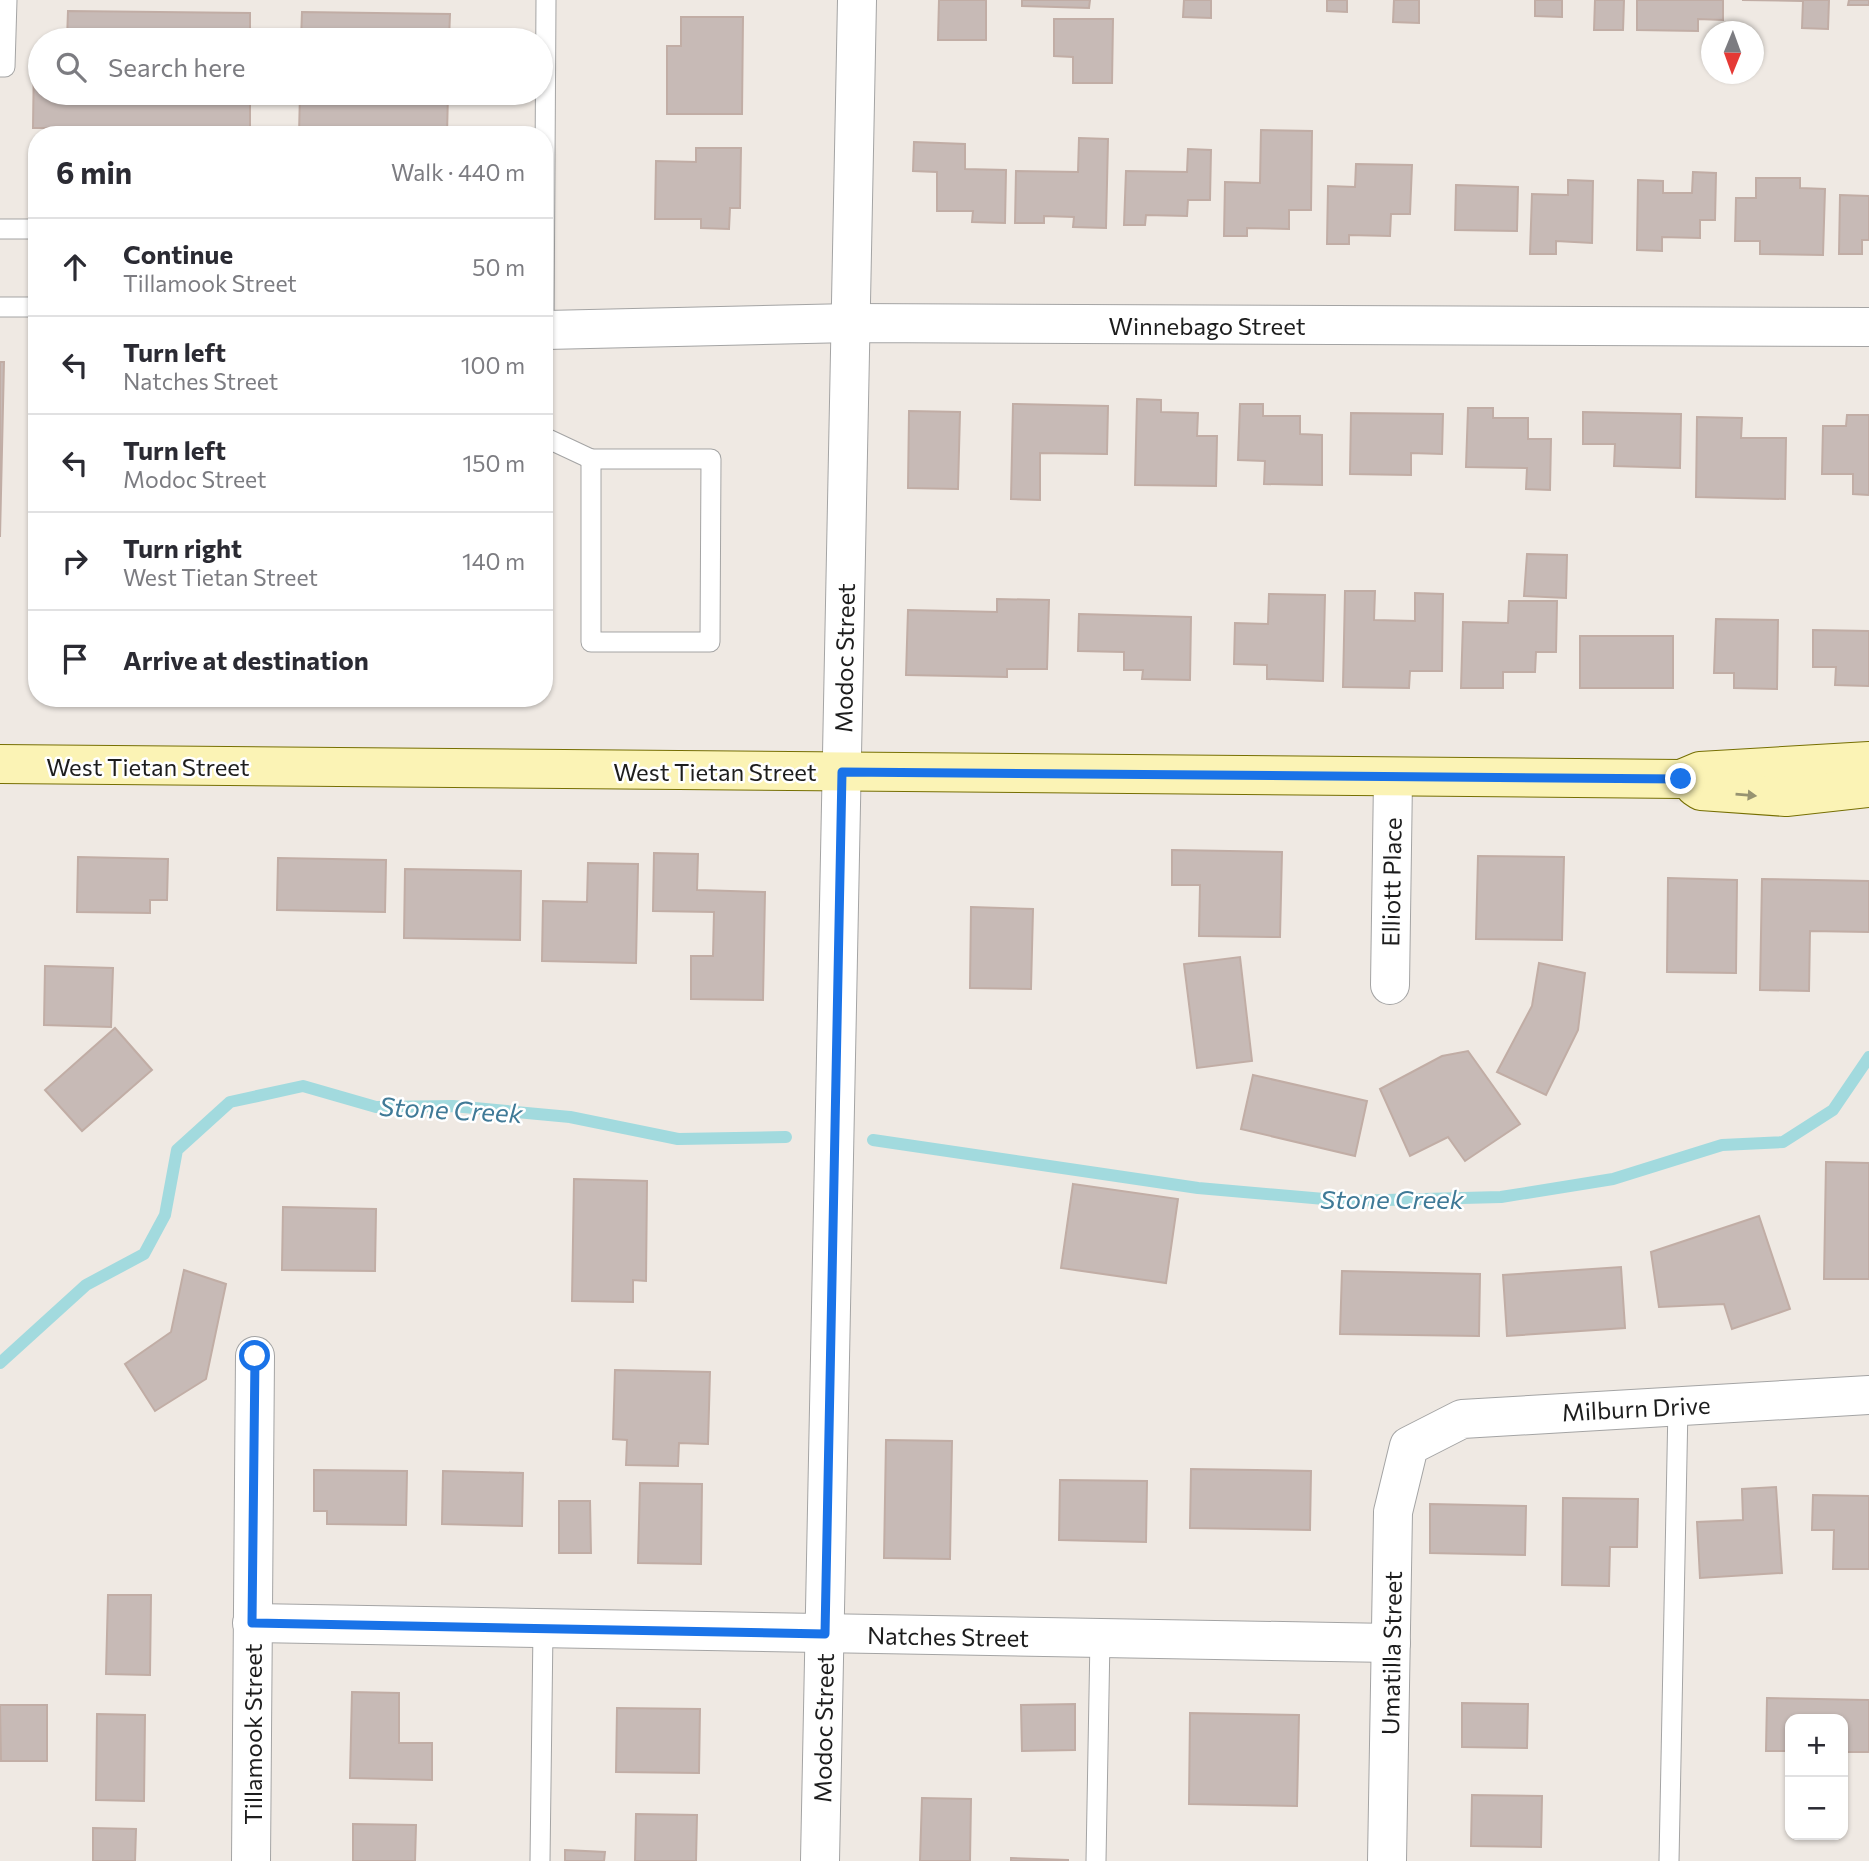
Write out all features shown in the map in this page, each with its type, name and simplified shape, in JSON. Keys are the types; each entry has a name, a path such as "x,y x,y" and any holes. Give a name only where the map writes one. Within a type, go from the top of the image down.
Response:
{"main road":[{"name":"West Tietan Street","path":"0,764 1393,779 1681,779 1700,771 1869,761"},
{"name":"West Tietan Street","path":"1681,779 1701,791 1759,797 1869,788"}],"street":[{"name":"Modoc Street","path":"820,1861 857,0"},
{"name":"Winnebago Street","path":"553,320 1869,327"},
{"name":"Elliott Place","path":"1390,985 1393,779"},
{"name":"Tillamook Street","path":"251,1861 255,1356"},
{"name":"Milburn Drive","path":"1409,1446 1462,1419 1869,1395"},
{"name":"Umatilla Street","path":"1387,1861 1393,1512 1409,1446"},
{"name":"Natches Street","path":"252,1623 1391,1643"}],"lane":[{"path":"0,67 5,67 7,0"},
{"path":"546,0 546,28"},
{"path":"545,126 546,105"},
{"path":"0,229 28,229"},
{"path":"0,307 28,307"},
{"path":"553,441 591,459 711,459 710,642 591,642 591,459"},
{"path":"1669,1861 1678,1406"},
{"path":"540,1861 544,1629"},
{"path":"1096,1861 1100,1638"}],"building":[{"path":"939,0 986,0 986,40 938,40"},
{"path":"1022,0 1090,0 1089,8 1022,6"},
{"path":"1184,0 1211,0 1211,18 1183,17"},
{"path":"1327,0 1347,0 1347,12 1327,11"},
{"path":"1394,0 1419,0 1419,23 1393,22"},
{"path":"1535,0 1562,0 1562,17 1535,16"},
{"path":"1595,0 1624,0 1623,30 1594,30"},
{"path":"1637,0 1723,0 1723,20 1698,19 1698,31 1637,30"},
{"path":"1742,0 1829,0 1828,29 1802,28 1803,1"},
{"path":"1849,0 1869,0 1869,5 1848,5"},
{"path":"68,11 250,13 250,28 67,28"},
{"path":"302,12 450,14 449,28 301,28"},
{"path":"681,17 743,17 742,114 667,114 667,46 681,46"},
{"path":"1054,19 1113,19 1112,83 1073,83 1073,57 1054,56"},
{"path":"33,105 250,105 250,126 33,126"},
{"path":"300,105 448,105 447,126 299,126"},
{"path":"1261,130 1312,131 1311,210 1289,210 1289,229 1247,228 1247,236 1224,236 1225,182 1260,183"},
{"path":"1079,138 1108,139 1106,228 1073,227 1074,217 1044,216 1044,223 1015,223 1016,171 1078,172"},
{"path":"914,142 965,144 965,169 1006,170 1005,223 972,222 973,211 937,211 937,172 913,171"},
{"path":"696,148 741,148 740,208 730,208 729,229 701,228 701,219 655,219 656,161 696,162"},
{"path":"1188,149 1211,150 1210,200 1188,200 1187,216 1146,215 1145,225 1124,225 1126,171 1187,172"},
{"path":"1356,164 1412,165 1410,214 1391,214 1390,236 1349,235 1349,244 1327,244 1328,186 1355,187"},
{"path":"1693,172 1716,173 1715,220 1700,220 1700,238 1662,237 1662,251 1637,250 1638,180 1663,181 1663,193 1692,193"},
{"path":"1756,178 1800,178 1800,188 1825,189 1823,255 1760,254 1760,241 1735,241 1736,198 1756,198"},
{"path":"1568,180 1593,181 1592,243 1556,241 1556,254 1530,254 1532,194 1568,195"},
{"path":"1456,185 1518,187 1517,231 1455,230"},
{"path":"1840,195 1869,196 1869,240 1862,240 1862,254 1839,254"},
{"path":"0,362 4,362 0,537"},
{"path":"1137,399 1161,400 1161,412 1198,413 1197,436 1217,436 1216,486 1135,485"},
{"path":"1013,404 1108,406 1107,454 1040,453 1040,500 1011,499"},
{"path":"1240,404 1263,404 1263,416 1300,416 1300,434 1322,435 1322,485 1264,484 1265,461 1238,460"},
{"path":"1468,408 1493,408 1493,418 1528,418 1528,439 1551,439 1550,490 1526,489 1527,468 1466,467"},
{"path":"909,411 960,412 958,489 908,488"},
{"path":"1583,412 1681,414 1680,468 1614,466 1615,444 1583,444"},
{"path":"1351,413 1443,414 1442,454 1411,453 1411,475 1350,474"},
{"path":"1847,415 1869,415 1869,495 1853,494 1853,474 1822,474 1823,426 1846,426"},
{"path":"1697,417 1742,418 1741,438 1786,438 1785,499 1696,497"},
{"path":"1527,554 1567,555 1566,598 1524,596"},
{"path":"1345,591 1375,591 1374,620 1415,621 1415,593 1443,594 1442,671 1410,671 1409,688 1343,687"},
{"path":"1269,594 1325,595 1323,681 1267,679 1267,665 1234,664 1235,623 1268,624"},
{"path":"997,599 1049,600 1047,669 1007,669 1007,677 906,675 908,610 997,612"},
{"path":"1509,601 1557,601 1556,652 1536,652 1535,672 1503,672 1503,688 1461,688 1463,622 1508,623"},
{"path":"1079,614 1191,617 1190,680 1142,679 1143,670 1124,670 1124,652 1078,651"},
{"path":"1716,619 1778,620 1777,689 1734,688 1734,673 1714,673"},
{"path":"1813,630 1869,631 1869,686 1835,685 1836,667 1813,667"},
{"path":"1580,636 1673,636 1673,688 1580,688"},
{"path":"1172,850 1282,852 1280,937 1199,936 1200,885 1172,885"},
{"path":"654,853 698,854 697,890 765,892 763,1000 691,999 691,956 713,956 714,912 653,911"},
{"path":"1478,856 1564,857 1562,940 1476,939"},
{"path":"78,857 168,859 167,900 150,900 150,913 77,912"},
{"path":"278,858 386,860 385,912 277,910"},
{"path":"588,863 638,864 636,963 542,961 543,901 587,902"},
{"path":"405,869 521,871 520,940 404,938"},
{"path":"1668,878 1737,880 1736,973 1667,972"},
{"path":"1762,879 1869,881 1869,932 1810,931 1809,991 1760,990"},
{"path":"971,907 1033,909 1031,989 970,988"},
{"path":"1240,957 1252,1061 1197,1068 1184,964"},
{"path":"1539,963 1585,973 1578,1030 1546,1095 1497,1072 1532,1006"},
{"path":"45,966 113,968 111,1027 44,1025"},
{"path":"115,1028 152,1070 82,1131 45,1090"},
{"path":"1468,1051 1520,1124 1465,1161 1448,1137 1410,1156 1380,1089 1442,1056"},
{"path":"1253,1075 1367,1101 1355,1156 1241,1129"},
{"path":"1826,1162 1869,1163 1869,1279 1824,1279"},
{"path":"574,1179 647,1181 646,1281 633,1280 633,1302 572,1301"},
{"path":"1073,1184 1178,1199 1166,1283 1061,1268"},
{"path":"283,1207 376,1209 375,1271 282,1270"},
{"path":"1759,1216 1790,1309 1732,1329 1724,1304 1659,1307 1651,1252"},
{"path":"1621,1267 1625,1328 1507,1336 1503,1275"},
{"path":"184,1270 226,1284 206,1379 155,1411 125,1364 171,1332"},
{"path":"1342,1271 1480,1274 1479,1336 1340,1334"},
{"path":"615,1370 710,1372 708,1444 679,1443 678,1466 626,1465 627,1440 613,1439"},
{"path":"886,1440 952,1441 950,1559 884,1558"},
{"path":"1191,1469 1311,1471 1310,1530 1190,1528"},
{"path":"314,1470 407,1471 406,1525 327,1524 327,1511 314,1511"},
{"path":"443,1471 523,1473 522,1526 442,1524"},
{"path":"1060,1480 1147,1481 1146,1542 1059,1540"},
{"path":"640,1483 702,1484 701,1564 638,1563"},
{"path":"1776,1487 1782,1573 1700,1578 1697,1522 1743,1520 1742,1489"},
{"path":"1813,1495 1869,1496 1869,1569 1833,1569 1834,1530 1812,1530"},
{"path":"1563,1498 1638,1499 1637,1547 1610,1547 1609,1586 1562,1585"},
{"path":"559,1501 590,1501 591,1553 559,1553"},
{"path":"1430,1504 1526,1506 1525,1555 1430,1553"},
{"path":"108,1595 151,1595 150,1675 106,1674"},
{"path":"352,1692 399,1693 399,1743 432,1743 432,1780 350,1778"},
{"path":"1767,1698 1869,1700 1869,1752 1848,1752 1848,1714 1785,1714 1785,1751 1766,1751"},
{"path":"1462,1703 1528,1704 1527,1748 1462,1747"},
{"path":"1075,1704 1075,1750 1022,1751 1021,1705"},
{"path":"0,1705 47,1705 47,1761 1,1761"},
{"path":"617,1708 700,1709 699,1773 616,1772"},
{"path":"1190,1713 1299,1715 1297,1806 1189,1804"},
{"path":"97,1714 145,1715 144,1801 96,1800"},
{"path":"1472,1795 1542,1796 1541,1847 1471,1846"},
{"path":"922,1798 971,1799 970,1861 920,1861"},
{"path":"636,1814 697,1815 696,1861 635,1861"},
{"path":"353,1824 416,1825 415,1861 353,1861"},
{"path":"93,1828 136,1829 135,1861 93,1861"},
{"path":"565,1850 605,1852 604,1861 565,1861"},
{"path":"1011,1858 1068,1860 1068,1861 1011,1861"}],"waterway":[{"name":"Stone Creek","path":"873,1140 1198,1188 1347,1201 1501,1197 1613,1179 1722,1145 1783,1142 1833,1110 1869,1057"},
{"name":"Stone Creek","path":"0,1363 86,1285 144,1254 165,1215 177,1150 230,1102 303,1086 376,1107 453,1106 570,1117 678,1139 786,1137"}],"route":[{"path":"255,1356 252,1623 825,1634 842,772 1393,779 1681,779"}]}
